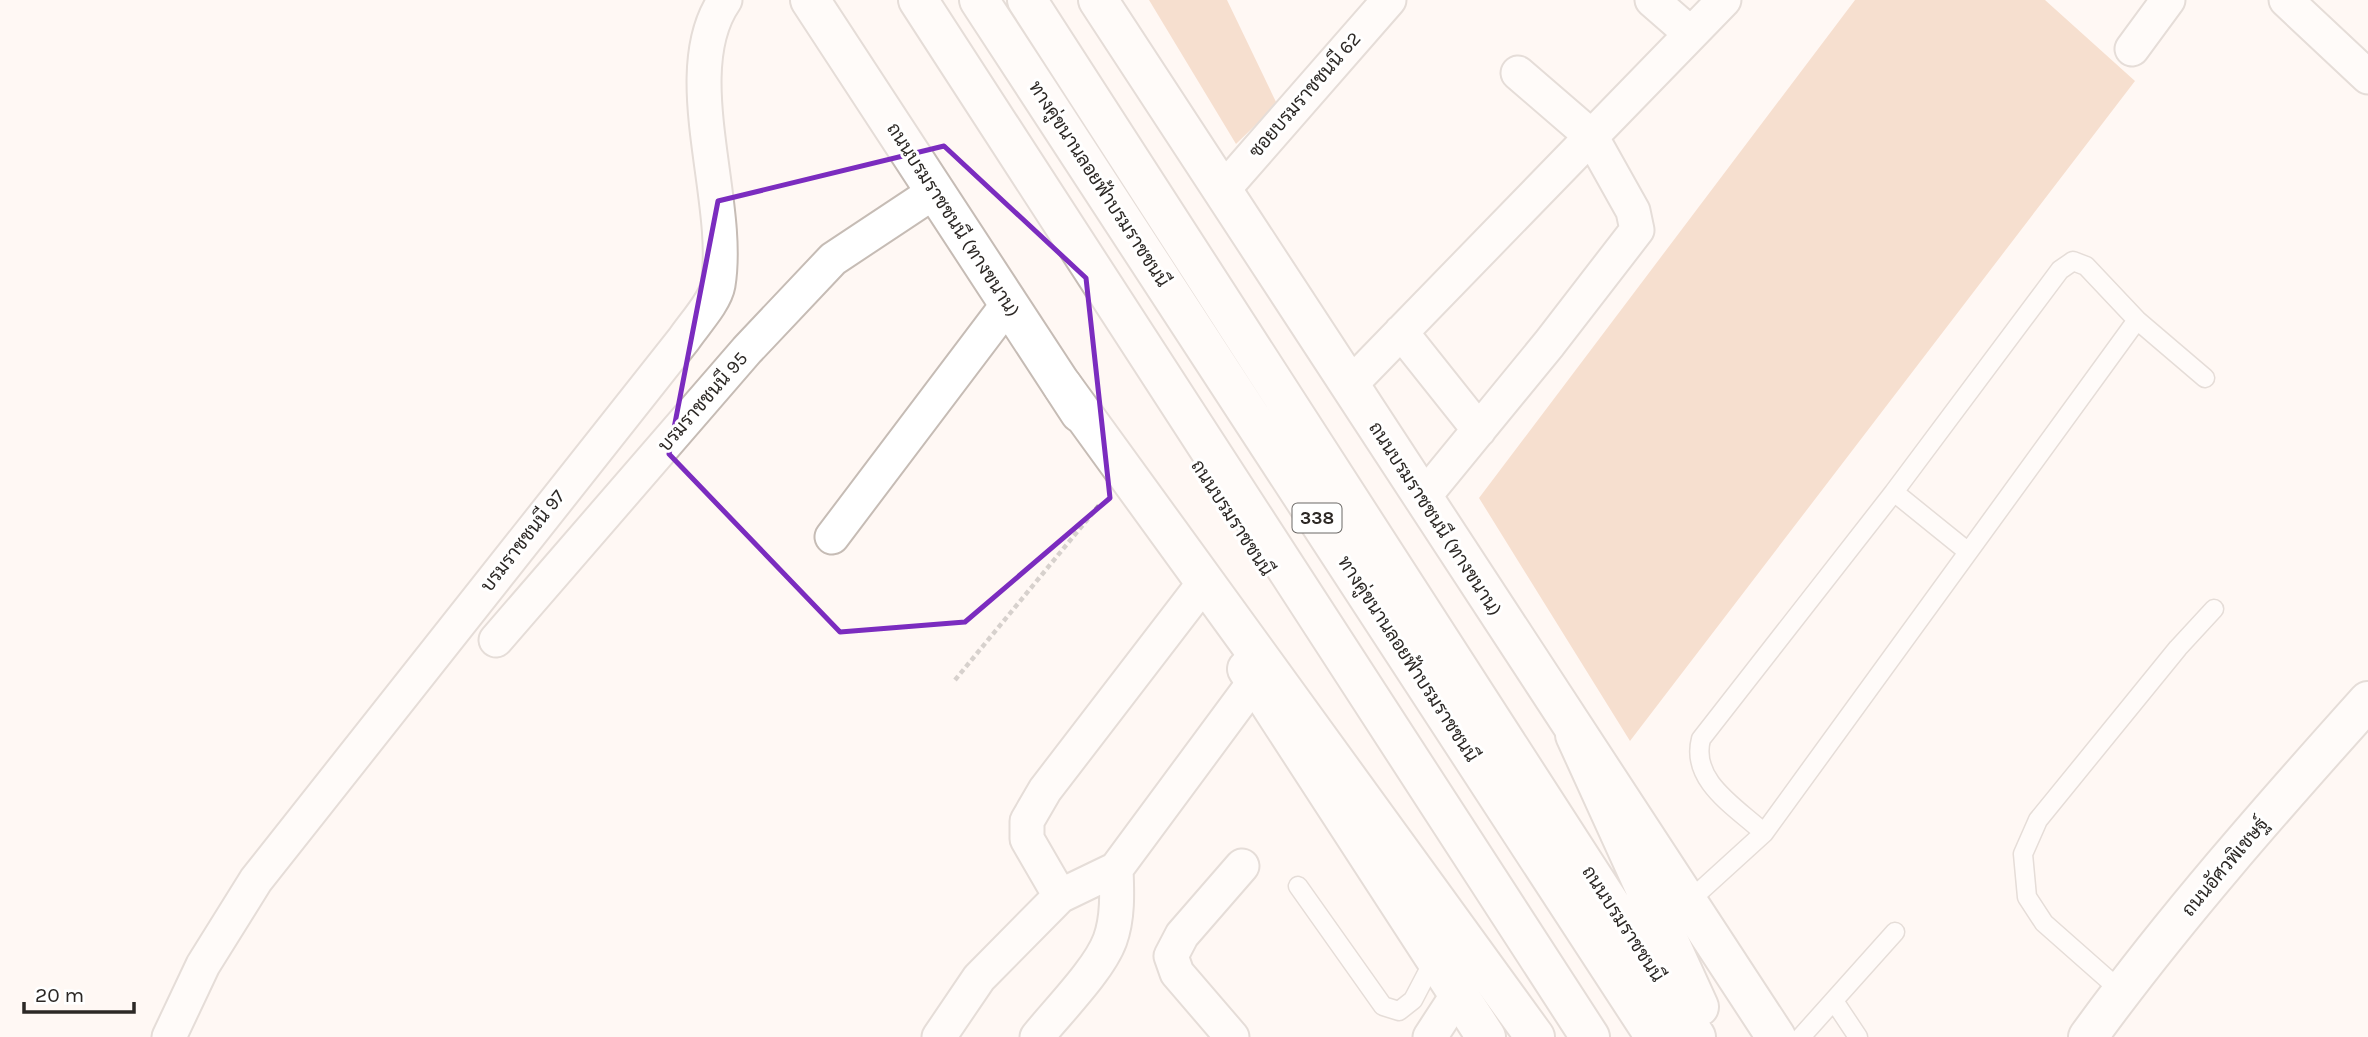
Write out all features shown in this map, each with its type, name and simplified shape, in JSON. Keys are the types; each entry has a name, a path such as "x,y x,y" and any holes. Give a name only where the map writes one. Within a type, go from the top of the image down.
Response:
{"main road":[{"name":"ถนนบรมราชชนนี (ทางขนาน)","path":"810,0 1486,1037"},
{"name":"ถนนบรมราชชนนี","path":"896,0 1567,1037"},
{"name":"338","path":"918,0 1590,1037"},
{"name":"ทางคู่ขนานลอยฟ้าบรมราชชนนี","path":"979,0 1655,1037"},
{"name":"ถนนบรมราชชนนี","path":"1027,0 1696,1037"},
{"name":"ถนนบรมราชชนนี (ทางขนาน)","path":"1098,0 1575,734 1776,1037"},
{"path":"1062,385 1535,1037"},
{"name":"ถนนอัศวพิเชษฐ์","path":"2088,1037 2121,991 2368,702"},
{"path":"1575,734 1713,1037"}],"street":[{"name":"บรมราชชนนี 97","path":"169,1037 203,965 256,880 684,339 718,287 719,235 703,87 709,37 725,0"},
{"name":"ซอยบรมราชชนนี 62","path":"1222,191 1389,0"},
{"path":"1652,0 1691,34"},
{"path":"1349,386 1724,0"},
{"path":"2132,49 2168,0"},
{"path":"2286,0 2368,77"},
{"path":"1422,499 1637,230 1633,211 1591,136 1518,74"},
{"name":"บรมราชชนนี 95","path":"496,640 747,350 833,259 934,192"},
{"path":"832,537 1008,304"},
{"path":"1402,332 1479,430"},
{"path":"1060,896 1027,839 1027,821 1068,760 1197,592"},
{"path":"939,1037 979,978 1060,896 1116,869 1255,681"},
{"path":"1232,1037 1177,973 1171,956 1182,935 1242,866"},
{"path":"1037,1037 1084,979 1110,941 1117,901 1116,869"},
{"path":"1430,1037 1458,994"}],"lane":[{"path":"1764,832 1706,780 1697,754 1701,739 1894,492 2060,270 2073,261 2086,266 2137,320 2205,378"},
{"path":"1687,903 1764,832 2137,320"},
{"path":"1894,492 1967,551"},
{"path":"2121,991 2043,923 2027,897 2023,854 2038,820 2178,648 2214,609"},
{"path":"1298,886 1383,1006 1399,1011 1413,1000 1435,958"},
{"path":"1801,1037 1895,932"},
{"path":"1834,1001 1858,1037"}],"path":[{"path":"955,680 1122,478"}],"highlighted area":[{"path":"944,146 1086,278 1110,498 965,622 840,632 669,454 718,201"}],"shaded area":[{"path":"1149,0 1227,0 1277,104 1236,144"},
{"path":"1855,0 2045,0 2135,81 1630,741 1479,498"}]}
